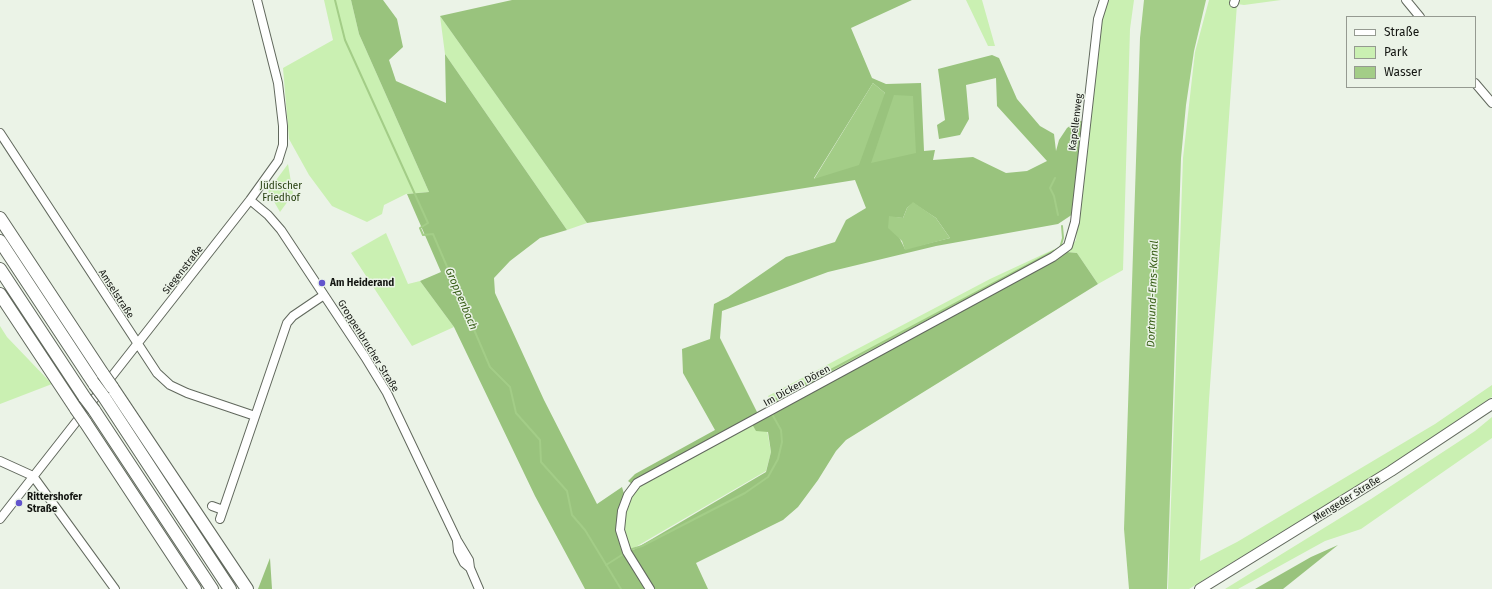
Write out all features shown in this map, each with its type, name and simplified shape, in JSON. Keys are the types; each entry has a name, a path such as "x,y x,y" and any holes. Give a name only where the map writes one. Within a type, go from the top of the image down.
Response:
{"highway":[{"path":"0,218 247,589"},
{"path":"0,241 230,589"},
{"path":"0,269 212,589"},
{"path":"0,294 195,589"}],"main road":[{"name":"Mengeder Straße","path":"1200,589 1391,472 1492,404"}],"street":[{"name":"Siegenstraße","path":"0,519 273,171 278,162 283,145 283,126 278,83 257,0"},
{"name":"Kapellenweg","path":"1068,246 1075,222 1098,19 1104,0"},
{"path":"1406,0 1419,16"},
{"path":"1476,84 1492,103"},
{"name":"Amselstraße","path":"0,133 157,373 170,385 187,393 255,416"},
{"name":"Groppenbrucher Straße","path":"250,200 278,225 387,393 457,540 458,551 464,562 470,568 479,589"},
{"name":"Im Dicken Dören","path":"650,589 626,552 620,530 622,511 628,495 637,483 1039,265 1062,252 1068,246"},
{"path":"220,519 287,323 293,316 324,295"},
{"path":"0,461 33,476 115,589"},
{"path":"212,506 223,510"}],"green space":[{"path":"324,0 351,0 359,34 429,192 406,194 384,205 382,214 367,222 332,206 309,175 289,139 283,68 333,40"},
{"path":"966,0 982,0 995,46 988,46"},
{"path":"1106,0 1134,0 1130,29 1123,270 1098,284 1077,253 1067,252 1076,240 1099,19"},
{"path":"1209,0 1281,0 1244,5 1237,4 1209,400 1200,561 1237,542 1435,424 1492,385 1492,397 1388,467 1189,589 1168,589 1183,158 1195,52"},
{"path":"440,16 587,223 567,230 445,54"},
{"name":"Jüdischer Friedhof","path":"288,164 293,194 280,212 268,191"},
{"path":"386,233 408,284 420,281 454,327 412,346 351,253"},
{"path":"1061,246 1062,249 774,408 768,396 990,279"},
{"path":"0,326 7,337 52,384 0,404"},
{"path":"1492,417 1492,438 1361,529 1325,541 1238,589 1225,589 1371,499 1475,431"},
{"path":"753,421 767,430 771,452 766,471 627,552 621,516 638,481"}],"shaded area":[{"path":"351,0 383,0 397,19 403,47 389,60 396,81 446,103 445,54 567,230 540,238 510,261 494,278 495,293 544,400 597,504 622,487 624,494 620,509 624,553 635,549 766,472 771,452 768,432 756,431 752,424 1067,252 1077,253 1098,284 846,440 836,451 818,480 798,507 783,520 696,563 708,589 585,589 535,496 454,327 420,281 441,272 407,194 429,192 359,34"},
{"path":"512,0 912,0 851,28 872,78 886,84 921,83 924,151 935,150 933,160 973,157 1006,173 1027,171 1047,161 997,106 996,78 966,85 969,119 960,135 939,139 937,125 945,120 938,69 992,55 999,58 1017,99 1040,126 1054,134 1056,151 1059,140 1067,128 1078,120 1084,122 1073,214 1058,224 936,246 828,272 722,311 720,338 758,414 632,484 628,481 635,474 715,430 683,373 682,349 710,339 714,304 728,297 786,257 835,242 846,220 866,208 855,180 587,223 440,16","holes":["873,83 885,93 814,179 814,178","913,203 936,218 950,238 905,249 889,217 903,218 907,208"]},
{"path":"1338,545 1283,589 1255,589 1311,557"},
{"path":"270,558 272,589 258,589"}],"water":[{"name":"Dortmund-Ems-Kanal","path":"1144,0 1206,0 1194,51 1186,105 1181,158 1167,589 1129,589 1124,529 1140,38"},
{"path":"873,83 885,93 859,165 814,179"},
{"path":"894,95 913,96 916,153 871,163"},
{"path":"913,202 936,218 950,238 905,250 902,241 888,228 889,216 903,218 907,208"}],"waterway":[{"name":"Groppenbach","path":"335,0 345,40 428,223 420,228 423,235 433,234 490,367 510,387 516,413 540,440 541,462 567,491 572,515 585,530 621,589"},
{"path":"1055,178 1050,188 1054,196 1058,215"},
{"path":"1060,248 1063,238 1062,226"},
{"path":"770,408 769,403 1054,251"},
{"path":"629,550 642,546 745,493 768,477 778,459 782,442 781,430 772,414"},
{"path":"606,565 625,553"}],"place":[{"name":"Am Heiderand","path":"322,283"},
{"name":"Rittershofer Straße","path":"19,503"}]}
